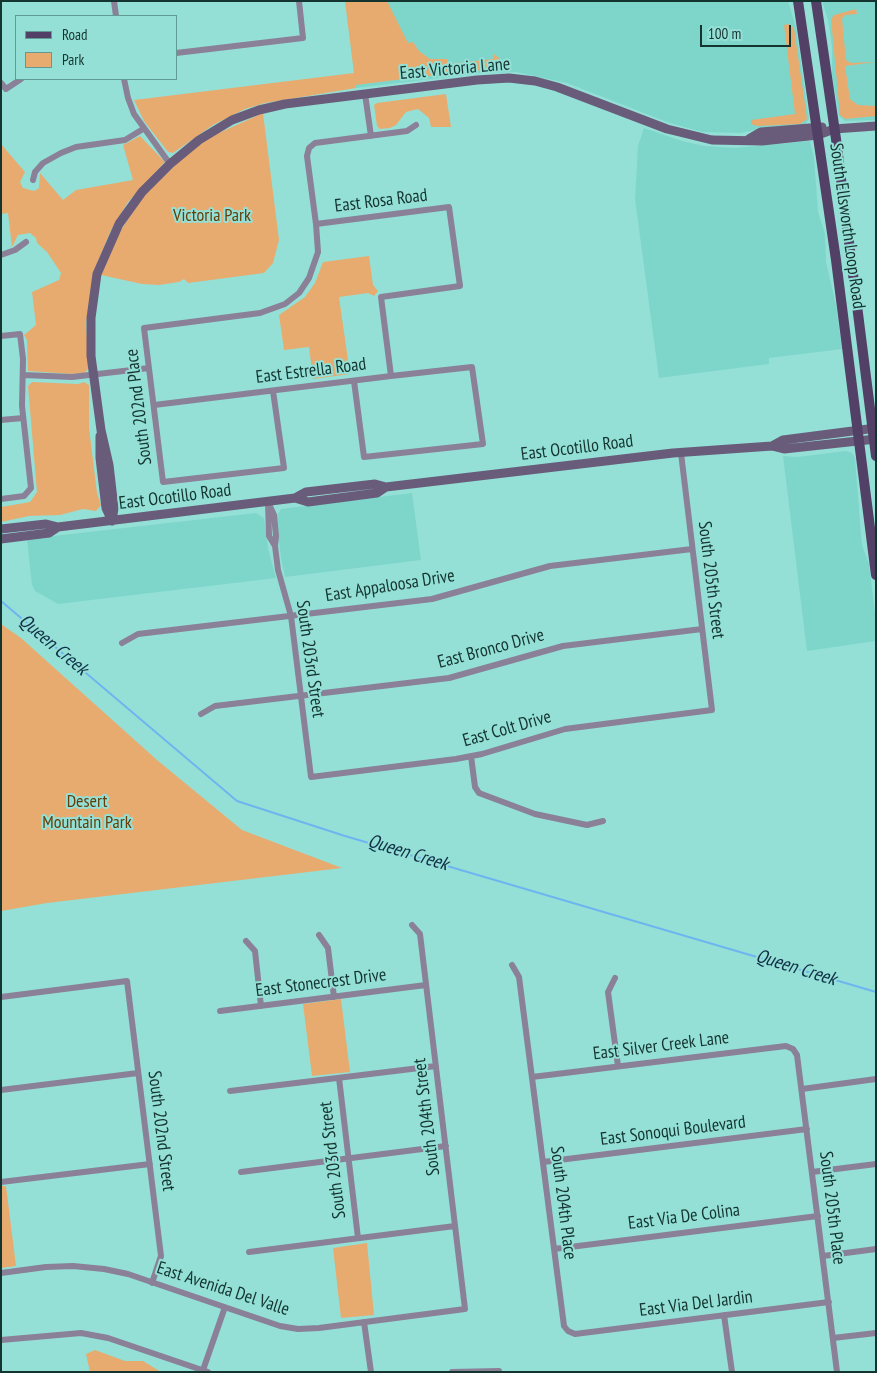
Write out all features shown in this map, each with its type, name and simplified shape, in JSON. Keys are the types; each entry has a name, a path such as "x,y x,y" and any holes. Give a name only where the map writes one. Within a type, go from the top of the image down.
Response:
{"main road":[{"name":"South Ellsworth Loop Road","path":"798,1 859,436 876,575"},
{"name":"South Ellsworth Loop Road","path":"816,1 876,456"}],"street":[{"path":"114,1 116,15"},
{"path":"178,53 303,38 299,1"},
{"path":"1,83 6,89 20,80"},
{"path":"124,80 130,106 143,129 170,164"},
{"name":"East Victoria Lane","path":"112,521 106,508 100,458 101,430 94,375 90,318 97,274 111,240 128,209 170,164 208,134 247,114 285,104 478,80 526,80 569,91 687,135 712,140 750,139 762,141 817,130 876,126"},
{"path":"365,94 371,136"},
{"path":"316,224 307,156 314,143 407,131 416,125"},
{"path":"33,180 35,172 43,164 61,152 125,140 143,129"},
{"name":"East Rosa Road","path":"316,224 450,208 460,286 381,297 392,376"},
{"name":"South 202nd Place","path":"273,391 284,468 163,482 144,328 260,313 285,304 299,293 315,265 318,252 316,224"},
{"path":"1,254 15,250 26,242"},
{"path":"1,336 20,334 23,375 23,418 31,486 29,493 24,496 1,499"},
{"name":"East Estrella Road","path":"154,405 392,376 472,367 483,444 364,458 354,381"},
{"path":"23,375 72,377 149,368"},
{"path":"1,420 23,418"},
{"name":"East Ocotillo Road","path":"1,529 46,524 58,527 295,498 313,501 377,493 386,487 680,453 772,446 784,449 874,434"},
{"name":"South 205th Street","path":"680,453 712,710"},
{"name":"South 203rd Street","path":"268,502 274,515 278,570 291,616 310,777"},
{"name":"East Ocotillo Road","path":"1,539 49,533 58,527"},
{"name":"East Appaloosa Drive","path":"122,643 138,634 432,599 550,566 692,549"},
{"name":"East Bronco Drive","path":"201,714 215,706 449,678 563,646 702,629"},
{"name":"East Colt Drive","path":"310,777 471,756 565,729 712,710"},
{"path":"471,756 475,787 480,793 535,814 587,825 604,821"},
{"name":"South 204th Street","path":"412,925 420,934 466,1310"},
{"path":"319,935 328,948 334,997"},
{"path":"246,940 254,951 261,1006"},
{"name":"South 204th Place","path":"512,966 519,977 564,1326 568,1331"},
{"path":"615,978 608,992 618,1066"},
{"name":"South 202nd Street","path":"1,997 127,981 161,1256 152,1283"},
{"name":"East Stonecrest Drive","path":"220,1011 426,986"},
{"name":"East Silver Creek Lane","path":"532,1077 786,1046 793,1049"},
{"name":"South 205th Place","path":"793,1049 797,1055 802,1089 837,1372"},
{"path":"230,1091 436,1066"},
{"path":"1,1090 138,1072"},
{"name":"South 203rd Street","path":"339,1078 358,1238"},
{"path":"802,1089 876,1079"},
{"name":"East Sonoqui Boulevard","path":"543,1162 807,1129"},
{"path":"241,1172 446,1146"},
{"path":"1,1182 150,1164"},
{"path":"812,1172 876,1164"},
{"name":"East Via De Colina","path":"554,1249 818,1216"},
{"path":"249,1252 455,1226"},
{"path":"823,1256 876,1250"},
{"name":"East Avenida Del Valle","path":"1,1272 73,1266 104,1269 280,1326 298,1329 466,1310"},
{"name":"East Via Del Jardin","path":"568,1331 576,1334 828,1302"},
{"path":"1,1340 81,1333 108,1338 206,1371 225,1307"},
{"path":"724,1315 732,1372"},
{"path":"364,1322 371,1372"},
{"path":"833,1338 876,1333"},
{"path":"452,1372 499,1371"}],"shaded area":[{"path":"345,1 788,1 796,27 809,119 804,126 799,127 776,126 740,133 702,132 667,122 567,83 516,72 483,73 356,88"},
{"path":"822,1 876,1 876,120 845,121 839,116 832,75 832,47 828,20"},
{"path":"644,128 682,141 704,146 735,148 810,141 814,158 818,212 825,233 826,262 836,305 842,349 769,358 769,364 659,378 635,199 638,146"},
{"path":"846,451 852,453 855,458 862,545 869,564 876,621 876,641 807,651 783,456 798,457"},
{"path":"412,493 421,560 285,577 276,517 281,509"},
{"path":"256,513 264,518 268,548 276,578 58,604 35,591 32,585 27,539"}],"green space":[{"path":"345,1 387,1 408,43 413,42 419,51 430,59 447,59 448,64 493,59 494,54 499,58 499,67 493,70 470,71 356,85 356,88 265,103 245,109 213,125 173,153 168,152 144,121 134,100 354,73"},
{"path":"856,9 857,14 845,15 842,19 846,60 851,63 876,62 845,66 850,99 858,105 876,106 876,116 845,119 840,115 831,19 834,15"},
{"path":"789,24 794,28 807,119 800,124 757,126 751,124 751,120 795,114 784,25"},
{"path":"446,94 451,127 431,127 429,118 418,109 406,112 396,125 390,128 380,129 377,126 374,105 377,103"},
{"name":"Victoria Park","path":"263,113 279,240 273,263 264,273 188,283 184,279 179,282 159,285 142,284 101,275 116,238 142,197 187,154 210,137"},
{"path":"140,136 165,162 128,202 111,230 95,268 86,323 89,368 84,373 71,374 28,371 27,340 24,335 36,325 32,292 59,280 61,273 47,252 30,233 18,235 12,247 8,213 1,214 1,144 25,172 20,182 23,188 34,191 39,188 40,173 63,200 76,190 133,180 123,145"},
{"path":"369,256 373,285 378,291 374,296 368,293 339,297 350,374 313,379 309,347 284,350 279,315 305,297 315,283 323,262"},
{"path":"32,382 78,384 84,382 89,385 89,428 97,493 101,505 96,511 83,509 60,515 29,516 1,522 1,507 30,502 37,492 28,386"},
{"name":"Desert Mountain Park","path":"1,624 21,638 157,760 242,830 342,868 47,903 1,911"},
{"path":"341,999 350,1072 312,1076 303,1004"},
{"path":"1,1186 6,1186 16,1266 1,1268"},
{"path":"367,1243 374,1315 341,1318 333,1248"},
{"path":"95,1350 125,1361 143,1361 161,1372 90,1372 86,1354"}],"waterway":[{"name":"Queen Creek","path":"1,601 237,801 345,836 876,992"}]}
